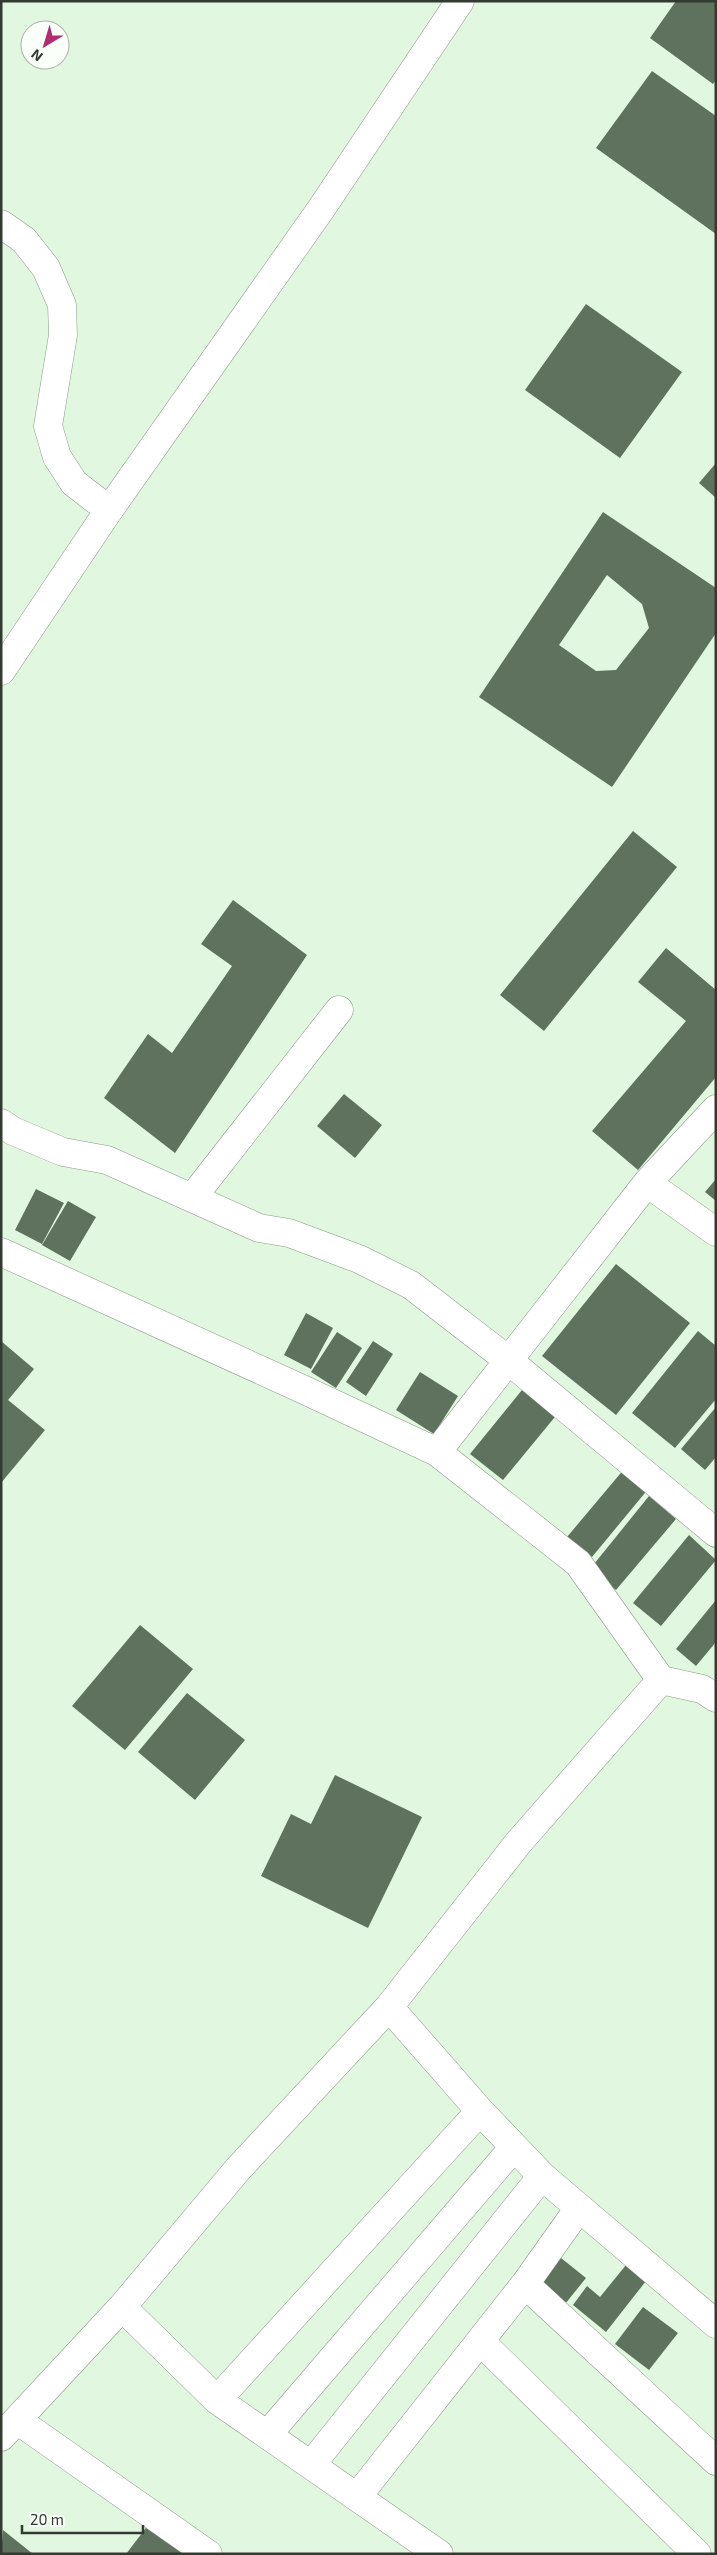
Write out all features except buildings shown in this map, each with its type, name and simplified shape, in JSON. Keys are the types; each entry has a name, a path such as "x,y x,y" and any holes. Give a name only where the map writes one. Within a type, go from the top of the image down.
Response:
{"street":[{"path":"1,671 109,510 321,209 460,1"},
{"path":"1,224 24,240 46,268 62,305 63,335 48,426 57,457 74,483 109,510"},
{"path":"192,1198 340,1010"},
{"path":"436,1452 647,1183 716,1109"},
{"path":"1,1123 13,1131 62,1152 107,1160 259,1228 289,1233 359,1259 411,1285 508,1360 716,1533"},
{"path":"647,1183 716,1232"},
{"path":"1,1252 436,1452 578,1563 661,1680 702,1689 716,1698"},
{"path":"208,2554 9,2428 122,2307 238,2170 389,2007 519,1842 661,1680"},
{"path":"389,2007 480,2111 542,2176 716,2324"},
{"path":"217,2400 480,2111"},
{"path":"268,2434 514,2147"},
{"path":"310,2465 542,2176"},
{"path":"357,2497 525,2284 579,2208"},
{"path":"525,2284 716,2461"},
{"path":"122,2307 217,2400 439,2554"},
{"path":"480,2341 697,2554"}]}
